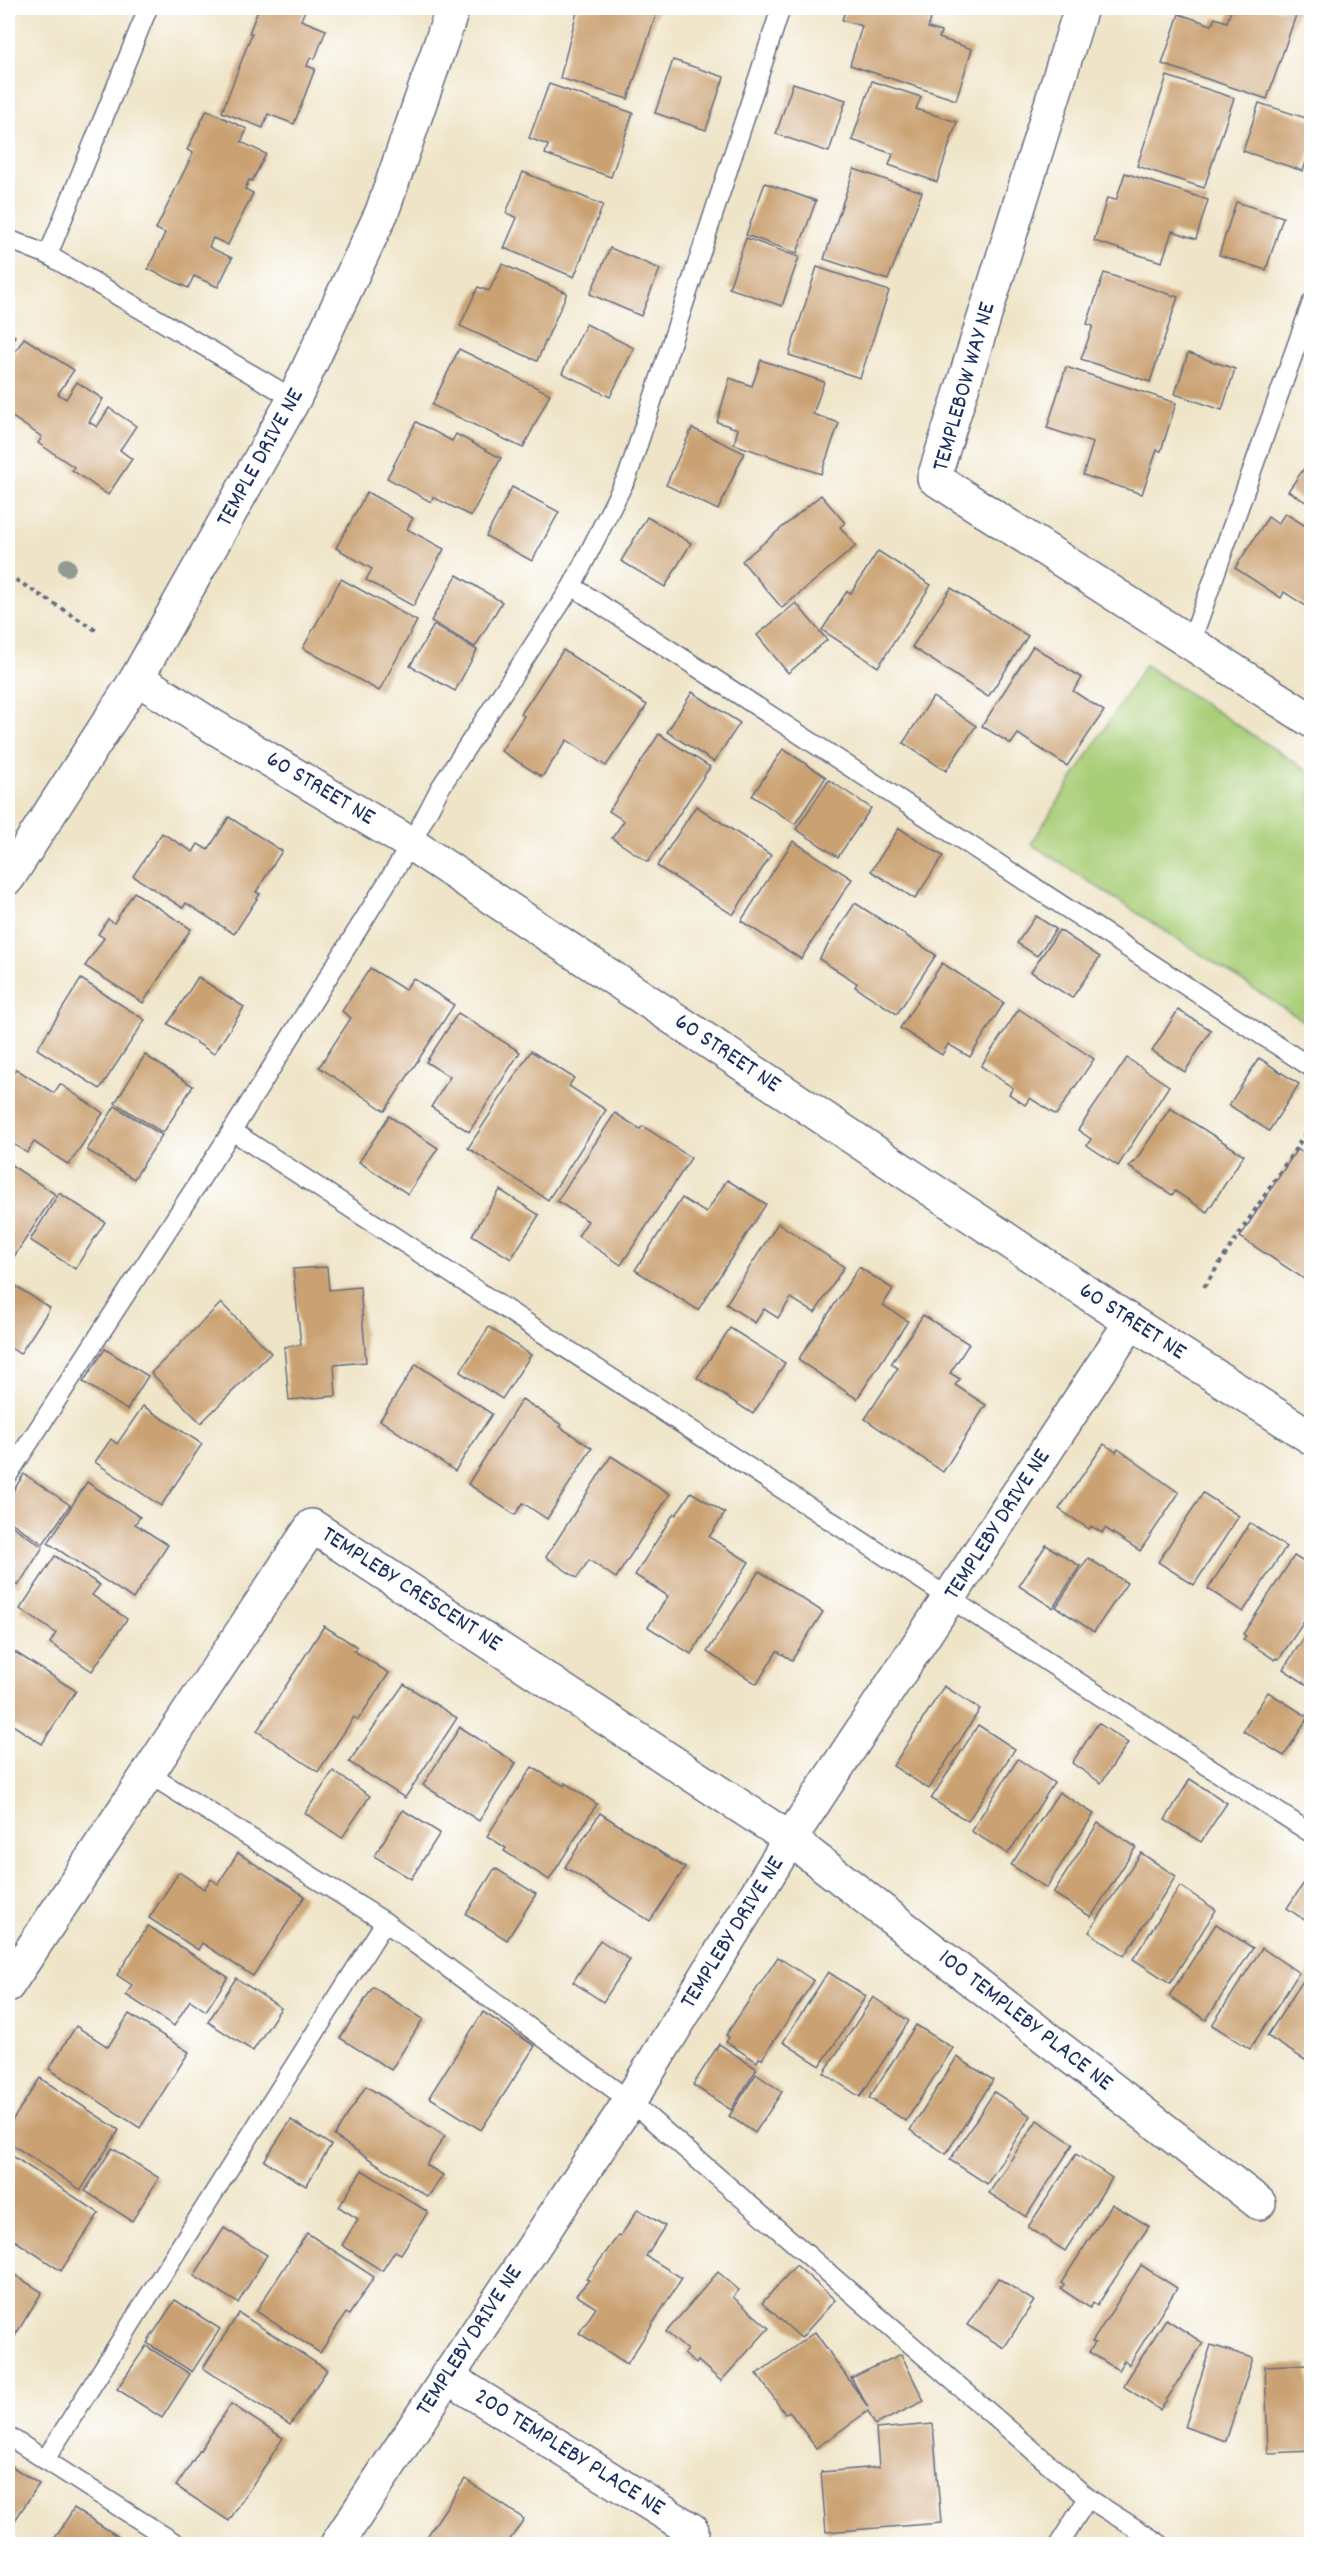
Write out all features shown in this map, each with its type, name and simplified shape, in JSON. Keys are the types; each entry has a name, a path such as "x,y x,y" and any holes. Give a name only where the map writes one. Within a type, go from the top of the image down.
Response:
{"street":[{"name":"TEMPLE DRIVE NE","path":"8,878 137,678 294,399 382,212 453,8"},
{"name":"TEMPLEBOW WAY NE","path":"1081,8 934,478 1311,721"},
{"name":"60 STREET NE","path":"137,678 206,722 411,844 1131,1322 1311,1438"},
{"name":"TEMPLEBY DRIVE NE","path":"337,2544 630,2101 790,1839 1131,1322"},
{"name":"TEMPLEBY CRESCENT NE","path":"8,1985 312,1526 790,1839"},
{"name":"100 TEMPLEBY PLACE NE","path":"790,1839 1259,2203"},
{"name":"200 TEMPLEBY PLACE NE","path":"446,2376 692,2530"}],"lane":[{"path":"48,255 148,8"},
{"path":"8,1475 232,1131 411,844 440,788 572,586 628,475 781,8"},
{"path":"8,239 48,255 294,399"},
{"path":"1191,642 1311,302"},
{"path":"572,586 1311,1068"},
{"path":"232,1131 1311,1834"},
{"path":"147,1773 385,1922 630,2101 1089,2498 1160,2544"},
{"path":"45,2460 385,1922"},
{"path":"8,2436 177,2544"},
{"path":"1059,2544 1089,2498"}],"path":[{"path":"8,575 99,632"},
{"path":"1204,1287 1311,1124"}],"green space":[{"path":"1145,665 1311,773 1311,1026 1031,844"}],"building":[{"path":"259,8 306,8 301,20 326,30 315,59 310,58 307,66 315,69 294,124 268,114 263,128 222,112"},
{"path":"578,8 658,9 628,99 560,78"},
{"path":"846,8 934,8 928,28 941,32 939,38 972,49 956,100 850,65 862,26 842,20"},
{"path":"1232,8 1298,9 1267,99 1162,64 1179,14 1212,25 1215,18 1227,22"},
{"path":"673,60 724,77 706,130 655,113"},
{"path":"1167,76 1234,98 1204,188 1137,166"},
{"path":"872,81 921,97 916,109 957,122 937,182 889,165 893,154 852,140"},
{"path":"793,83 846,100 829,152 776,134"},
{"path":"549,84 633,113 611,177 545,154 548,145 529,138"},
{"path":"1259,103 1312,120 1312,145 1303,171 1243,151"},
{"path":"207,110 247,129 241,142 266,154 252,181 249,180 245,189 253,193 228,245 213,238 209,247 232,258 218,287 194,276 188,288 148,269 165,233 156,229 193,153 187,150"},
{"path":"854,169 922,192 888,280 824,259"},
{"path":"523,172 603,205 574,277 504,248 517,218 506,213"},
{"path":"1125,173 1208,200 1196,239 1172,231 1162,262 1094,241 1107,198 1116,200"},
{"path":"765,183 816,201 797,253 746,235"},
{"path":"1236,202 1283,217 1266,270 1219,255"},
{"path":"746,238 799,257 782,306 729,288"},
{"path":"610,248 660,269 641,316 590,294"},
{"path":"502,264 567,293 537,361 460,326 478,287 489,291"},
{"path":"817,267 889,291 860,378 789,355"},
{"path":"1104,273 1178,297 1150,382 1081,359 1093,326 1087,324"},
{"path":"586,324 634,348 610,397 562,373"},
{"path":"8,332 15,336 8,348"},
{"path":"24,338 74,370 58,394 66,399 77,382 103,399 89,422 97,427 109,408 136,426 120,450 132,459 108,495 72,470 74,467 38,443 42,437 8,414 8,356 11,358"},
{"path":"459,349 550,394 523,448 432,405"},
{"path":"1188,353 1235,369 1222,410 1175,394"},
{"path":"761,360 824,382 813,414 839,423 821,474 734,444 738,429 717,422 730,378 752,386"},
{"path":"1066,367 1176,403 1161,451 1157,450 1142,494 1083,475 1093,443 1047,428"},
{"path":"416,422 452,441 456,434 501,458 471,516 433,497 431,502 387,478"},
{"path":"692,428 744,453 718,510 666,485"},
{"path":"1312,457 1312,506 1288,491"},
{"path":"512,487 559,512 532,561 486,536"},
{"path":"367,492 413,518 407,529 444,549 413,606 366,580 372,569 336,548"},
{"path":"821,495 845,523 840,527 856,546 782,608 742,561"},
{"path":"1285,513 1312,530 1312,610 1284,592 1281,598 1235,568 1268,517 1278,524"},
{"path":"647,517 691,543 665,587 621,561"},
{"path":"878,551 931,585 878,667 822,630 847,591 851,593"},
{"path":"457,575 502,602 475,647 431,621"},
{"path":"341,579 417,621 379,691 303,648"},
{"path":"951,588 1028,636 988,697 912,647"},
{"path":"796,603 827,640 788,673 757,635"},
{"path":"434,625 477,650 455,691 410,666"},
{"path":"1033,646 1082,678 1073,691 1104,711 1067,766 1018,734 1011,744 982,726"},
{"path":"563,650 647,705 606,766 567,740 542,777 501,751 524,716 521,714"},
{"path":"692,692 740,723 714,762 667,732"},
{"path":"933,697 976,726 946,771 903,743"},
{"path":"659,734 710,767 648,862 612,838 624,821 609,811"},
{"path":"783,749 826,777 795,824 752,796"},
{"path":"829,780 871,808 838,857 796,829"},
{"path":"696,806 771,855 733,915 657,866"},
{"path":"229,817 282,851 256,892 260,894 234,934 186,903 183,908 133,876 162,833 193,852 198,844 208,850"},
{"path":"899,828 943,856 915,899 871,871"},
{"path":"793,841 852,879 801,959 741,921"},
{"path":"134,892 191,929 143,1003 85,966 104,938 98,934 108,919 114,923"},
{"path":"855,903 936,955 897,1014 855,987 857,983 819,959"},
{"path":"1036,916 1056,929 1037,956 1017,943"},
{"path":"1059,930 1100,957 1072,998 1031,972"},
{"path":"942,963 1004,1003 970,1057 948,1044 942,1055 900,1028"},
{"path":"370,968 405,990 413,978 454,1005 385,1111 319,1067 351,1018 342,1011"},
{"path":"198,977 244,1007 214,1054 168,1024"},
{"path":"81,979 145,1020 100,1089 37,1049"},
{"path":"1019,1009 1094,1059 1056,1115 1030,1098 1025,1105 1009,1094 1013,1088 981,1066"},
{"path":"1178,1010 1211,1030 1185,1072 1152,1051"},
{"path":"458,1013 520,1052 469,1132 431,1107 450,1077 426,1062"},
{"path":"531,1051 574,1078 569,1086 606,1110 548,1200 468,1148"},
{"path":"145,1055 193,1086 163,1133 115,1103"},
{"path":"1127,1058 1169,1086 1118,1166 1087,1145 1091,1139 1078,1130"},
{"path":"1259,1058 1299,1084 1269,1131 1229,1105"},
{"path":"16,1069 54,1093 60,1084 103,1113 69,1165 34,1142 27,1153 8,1140 8,1081"},
{"path":"115,1106 162,1135 134,1179 87,1150"},
{"path":"1170,1108 1244,1155 1207,1212 1175,1191 1172,1195 1129,1167 1134,1163"},
{"path":"615,1113 640,1129 643,1126 691,1158 621,1265 578,1236 588,1221 557,1201"},
{"path":"389,1116 438,1148 408,1194 359,1162"},
{"path":"1297,1149 1312,1158 1312,1284 1240,1237"},
{"path":"8,1163 55,1194 8,1266"},
{"path":"727,1180 766,1204 698,1310 635,1270 682,1198 706,1213"},
{"path":"500,1190 539,1215 511,1259 472,1235"},
{"path":"59,1193 105,1222 75,1269 30,1240"},
{"path":"778,1223 844,1267 815,1313 791,1298 778,1318 764,1309 755,1323 726,1304"},
{"path":"327,1267 329,1290 360,1287 366,1362 334,1365 336,1396 289,1400 284,1347 301,1345 293,1269"},
{"path":"859,1267 893,1289 883,1305 908,1321 857,1399 798,1360"},
{"path":"11,1283 50,1308 20,1354 8,1346 8,1288"},
{"path":"221,1303 271,1353 201,1423 151,1373"},
{"path":"923,1315 969,1344 950,1373 960,1379 955,1385 986,1405 943,1472 865,1419 898,1368 891,1364"},
{"path":"489,1327 531,1355 502,1399 460,1372"},
{"path":"730,1328 785,1363 753,1414 697,1378"},
{"path":"105,1349 148,1376 127,1410 83,1382"},
{"path":"416,1364 492,1414 455,1471 380,1420"},
{"path":"522,1399 592,1448 547,1519 523,1503 515,1515 468,1484"},
{"path":"143,1406 202,1444 161,1506 95,1462 111,1439 117,1444"},
{"path":"1104,1444 1116,1452 1118,1449 1179,1493 1140,1551 1105,1528 1102,1533 1091,1526 1089,1529 1059,1509"},
{"path":"611,1456 670,1494 616,1578 589,1560 577,1578 546,1557"},
{"path":"24,1474 70,1505 43,1544 8,1520 8,1499"},
{"path":"87,1482 140,1517 135,1524 168,1545 133,1599 48,1543"},
{"path":"691,1492 725,1513 709,1537 749,1562 691,1654 648,1627 668,1596 635,1575 674,1513 676,1515"},
{"path":"1203,1493 1239,1516 1194,1585 1158,1562"},
{"path":"8,1523 43,1547 18,1586 8,1580"},
{"path":"1250,1523 1286,1547 1243,1612 1208,1589"},
{"path":"1046,1545 1080,1566 1053,1608 1019,1586"},
{"path":"55,1556 100,1585 92,1595 127,1619 92,1671 50,1643 56,1633 20,1609"},
{"path":"1294,1556 1312,1567 1312,1610 1279,1659 1275,1660 1243,1639 1246,1636 1243,1634"},
{"path":"1088,1558 1127,1583 1094,1632 1056,1607"},
{"path":"759,1571 823,1612 792,1660 777,1651 757,1684 707,1652"},
{"path":"324,1626 357,1647 354,1651 389,1673 358,1720 354,1717 318,1772 257,1731"},
{"path":"1312,1626 1312,1688 1283,1669"},
{"path":"15,1652 76,1691 42,1744 8,1722 8,1665"},
{"path":"404,1684 457,1718 405,1798 349,1762"},
{"path":"944,1686 980,1709 929,1789 893,1766"},
{"path":"1268,1692 1308,1717 1284,1756 1243,1731"},
{"path":"1098,1723 1128,1743 1101,1783 1072,1763"},
{"path":"978,1725 1015,1749 968,1821 931,1799"},
{"path":"460,1727 516,1763 479,1821 423,1785"},
{"path":"1018,1759 1054,1783 1008,1854 971,1831"},
{"path":"532,1767 564,1786 565,1783 597,1804 549,1880 504,1851 506,1848 487,1836"},
{"path":"333,1771 370,1796 342,1838 305,1813"},
{"path":"1190,1779 1227,1803 1201,1842 1165,1820"},
{"path":"1059,1792 1094,1814 1046,1888 1011,1865"},
{"path":"403,1810 440,1833 411,1879 374,1856"},
{"path":"600,1813 685,1868 650,1921 565,1867"},
{"path":"1098,1823 1136,1847 1091,1917 1053,1893"},
{"path":"238,1853 305,1896 253,1976 202,1943 198,1950 149,1918 179,1872 204,1889 211,1879 218,1884"},
{"path":"1141,1853 1176,1876 1124,1956 1089,1932"},
{"path":"495,1868 536,1894 507,1940 466,1914"},
{"path":"1312,1871 1312,1925 1287,1908"},
{"path":"1180,1886 1216,1910 1170,1983 1133,1959"},
{"path":"1216,1924 1253,1948 1206,2020 1169,1996"},
{"path":"148,1926 228,1977 206,2011 190,2000 174,2026 126,1995 132,1985 117,1975"},
{"path":"600,1940 630,1960 603,2002 573,1982"},
{"path":"1262,1948 1299,1973 1250,2049 1212,2025"},
{"path":"778,1957 814,1981 762,2059 759,2058 757,2062 726,2042 729,2037 726,2035"},
{"path":"1312,1967 1312,2050 1305,2060 1267,2036"},
{"path":"828,1972 866,1996 820,2066 783,2042"},
{"path":"236,1978 281,2008 253,2051 208,2022"},
{"path":"373,1987 423,2019 391,2070 340,2038"},
{"path":"873,1997 909,2021 860,2097 824,2073"},
{"path":"483,2012 535,2046 481,2130 429,2097"},
{"path":"129,2014 189,2052 140,2128 49,2069 76,2026 108,2047"},
{"path":"916,2025 953,2048 906,2121 869,2098"},
{"path":"719,2044 757,2069 731,2110 693,2085"},
{"path":"957,2057 993,2080 946,2154 910,2130"},
{"path":"756,2074 782,2092 755,2133 729,2116"},
{"path":"40,2078 119,2130 81,2190 8,2142 8,2127"},
{"path":"366,2086 445,2136 426,2165 443,2175 428,2197 334,2136"},
{"path":"994,2092 1031,2116 987,2184 950,2160"},
{"path":"291,2120 331,2145 306,2186 264,2161"},
{"path":"1037,2120 1073,2144 1026,2217 989,2193"},
{"path":"112,2148 159,2178 132,2221 85,2191"},
{"path":"8,2153 99,2213 61,2271 8,2236"},
{"path":"1076,2154 1112,2178 1065,2251 1028,2227"},
{"path":"362,2170 428,2212 401,2254 395,2251 382,2271 342,2245 358,2219 339,2207"},
{"path":"1112,2204 1149,2226 1097,2306 1093,2303 1090,2308 1061,2289 1064,2285 1061,2283"},
{"path":"638,2209 665,2226 646,2256 682,2278 627,2364 579,2333 596,2308 576,2295"},
{"path":"224,2228 267,2255 238,2303 194,2276"},
{"path":"307,2233 374,2277 349,2315 346,2313 320,2353 256,2311"},
{"path":"796,2265 835,2300 801,2338 762,2303"},
{"path":"1141,2265 1177,2288 1129,2365 1124,2361 1118,2370 1089,2352 1095,2343 1092,2342"},
{"path":"8,2271 42,2292 8,2347"},
{"path":"718,2272 739,2290 733,2297 769,2328 721,2381 698,2361 696,2364 684,2354 687,2350 666,2332"},
{"path":"998,2278 1034,2301 1004,2348 967,2325"},
{"path":"175,2300 220,2329 192,2372 147,2343"},
{"path":"239,2313 327,2370 290,2425 203,2368"},
{"path":"1166,2319 1203,2343 1160,2410 1123,2386"},
{"path":"815,2332 868,2407 851,2378 901,2354 924,2401 875,2425 868,2411 816,2448 789,2411 785,2414 757,2374"},
{"path":"1211,2345 1253,2358 1226,2441 1185,2427"},
{"path":"146,2346 190,2374 162,2418 117,2389"},
{"path":"1308,2364 1312,2451 1268,2453 1265,2366"},
{"path":"231,2404 283,2438 229,2521 176,2486"},
{"path":"933,2424 941,2523 826,2532 821,2472 879,2467 876,2429"},
{"path":"8,2464 39,2484 8,2531"},
{"path":"465,2479 524,2519 507,2544 422,2544"},
{"path":"74,2508 122,2539 119,2544 51,2544"}]}
